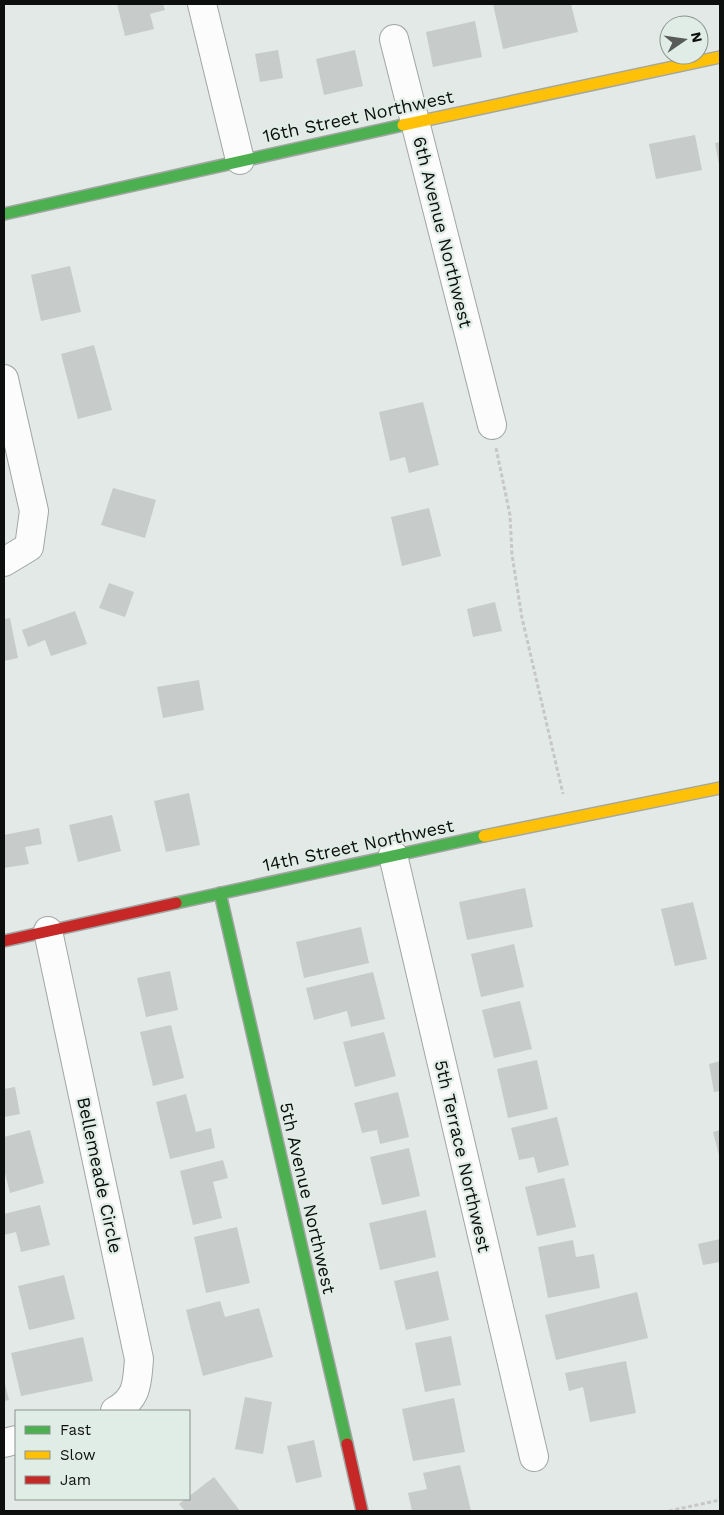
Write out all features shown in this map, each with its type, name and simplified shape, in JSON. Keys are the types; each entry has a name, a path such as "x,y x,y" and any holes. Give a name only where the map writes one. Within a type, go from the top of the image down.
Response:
{"street":[{"path":"202,4 240,160"},
{"name":"6th Avenue Northwest","path":"394,39 492,425"},
{"name":"16th Street Northwest","path":"4,214 240,160 720,58"},
{"path":"4,378 34,512 29,546 4,562"},
{"name":"14th Street Northwest","path":"4,941 393,855 720,788"},
{"name":"5th Terrace Northwest","path":"393,855 534,1457"},
{"name":"5th Avenue Northwest","path":"220,893 362,1511"},
{"name":"Bellemeade Circle","path":"48,931 139,1359 137,1385 129,1403 117,1410"}],"path":[{"path":"492,425 510,515 512,555 522,618 564,798"},
{"path":"668,1511 720,1500"}],"building":[{"path":"117,4 163,4 165,10 150,14 154,29 125,36"},
{"path":"493,4 571,4 578,32 503,49"},
{"path":"475,21 482,57 433,67 426,32"},
{"path":"278,50 283,78 260,82 255,54"},
{"path":"355,50 363,86 324,95 316,59"},
{"path":"695,135 702,170 656,179 649,144"},
{"path":"720,142 720,164 719,164 715,143"},
{"path":"70,266 81,312 41,321 31,275"},
{"path":"94,345 112,410 78,419 61,354"},
{"path":"423,402 439,465 409,473 405,457 390,461 379,412"},
{"path":"113,488 156,500 145,538 101,525"},
{"path":"429,508 441,556 402,566 391,517"},
{"path":"109,583 134,592 125,617 99,608"},
{"path":"495,602 502,631 473,637 467,609"},
{"path":"75,611 87,644 51,656 45,640 28,647 22,630"},
{"path":"10,618 18,658 4,661 4,619"},
{"path":"199,680 204,710 163,718 157,687"},
{"path":"189,793 200,845 166,852 154,801"},
{"path":"112,815 121,851 78,862 69,825"},
{"path":"39,828 42,844 25,847 29,864 4,868 4,835"},
{"path":"525,888 533,927 467,940 459,902"},
{"path":"693,902 707,959 675,966 661,909"},
{"path":"361,927 369,963 304,978 296,942"},
{"path":"514,944 524,987 481,997 471,954"},
{"path":"170,971 178,1010 146,1017 137,978"},
{"path":"373,972 385,1019 351,1027 347,1011 314,1020 306,988"},
{"path":"520,1001 532,1049 494,1058 482,1010"},
{"path":"171,1025 184,1078 153,1086 140,1032"},
{"path":"384,1032 396,1076 355,1087 343,1042"},
{"path":"537,1060 548,1109 508,1118 497,1069"},
{"path":"720,1061 720,1091 714,1092 709,1064"},
{"path":"15,1087 20,1114 4,1117 4,1089"},
{"path":"398,1092 409,1137 380,1144 377,1130 362,1133 354,1103"},
{"path":"186,1094 196,1132 211,1128 215,1148 170,1159 156,1102"},
{"path":"557,1117 569,1165 538,1173 534,1157 519,1160 511,1128"},
{"path":"30,1130 44,1183 10,1193 4,1169 4,1137"},
{"path":"720,1130 720,1159 713,1132"},
{"path":"409,1148 420,1196 382,1205 370,1157"},
{"path":"223,1160 228,1178 213,1182 222,1218 193,1225 180,1171"},
{"path":"564,1178 576,1227 537,1236 525,1187"},
{"path":"40,1205 50,1245 21,1252 16,1232 4,1235 4,1214"},
{"path":"426,1210 436,1257 380,1270 369,1223"},
{"path":"237,1227 250,1283 206,1293 194,1237"},
{"path":"720,1239 720,1262 703,1265 698,1244"},
{"path":"573,1240 576,1257 594,1254 600,1288 548,1298 538,1247"},
{"path":"438,1271 449,1320 406,1330 394,1281"},
{"path":"64,1275 75,1319 29,1330 18,1286"},
{"path":"637,1292 648,1338 556,1360 545,1315"},
{"path":"220,1301 225,1317 259,1308 273,1357 203,1376 186,1310"},
{"path":"451,1336 461,1385 425,1392 415,1343"},
{"path":"83,1337 93,1381 21,1396 11,1353"},
{"path":"626,1361 636,1413 590,1422 583,1387 569,1391 565,1373"},
{"path":"4,1380 9,1400 4,1401"},
{"path":"245,1397 272,1402 263,1454 235,1449"},
{"path":"454,1398 465,1452 413,1461 402,1409"},
{"path":"314,1440 322,1477 296,1483 287,1446"},
{"path":"460,1465 471,1511 412,1511 408,1493 427,1489 423,1473"},
{"path":"214,1477 240,1511 185,1511 179,1504 184,1500 190,1500 190,1496"}],"traffic: fast":[{"path":"4,214 403,125"},
{"path":"176,903 484,836"},
{"path":"220,893 347,1444"}],"traffic: slow":[{"path":"403,125 720,57"},
{"path":"484,836 720,788"}],"traffic: jam":[{"path":"4,941 176,903"},
{"path":"347,1444 362,1511"}]}
